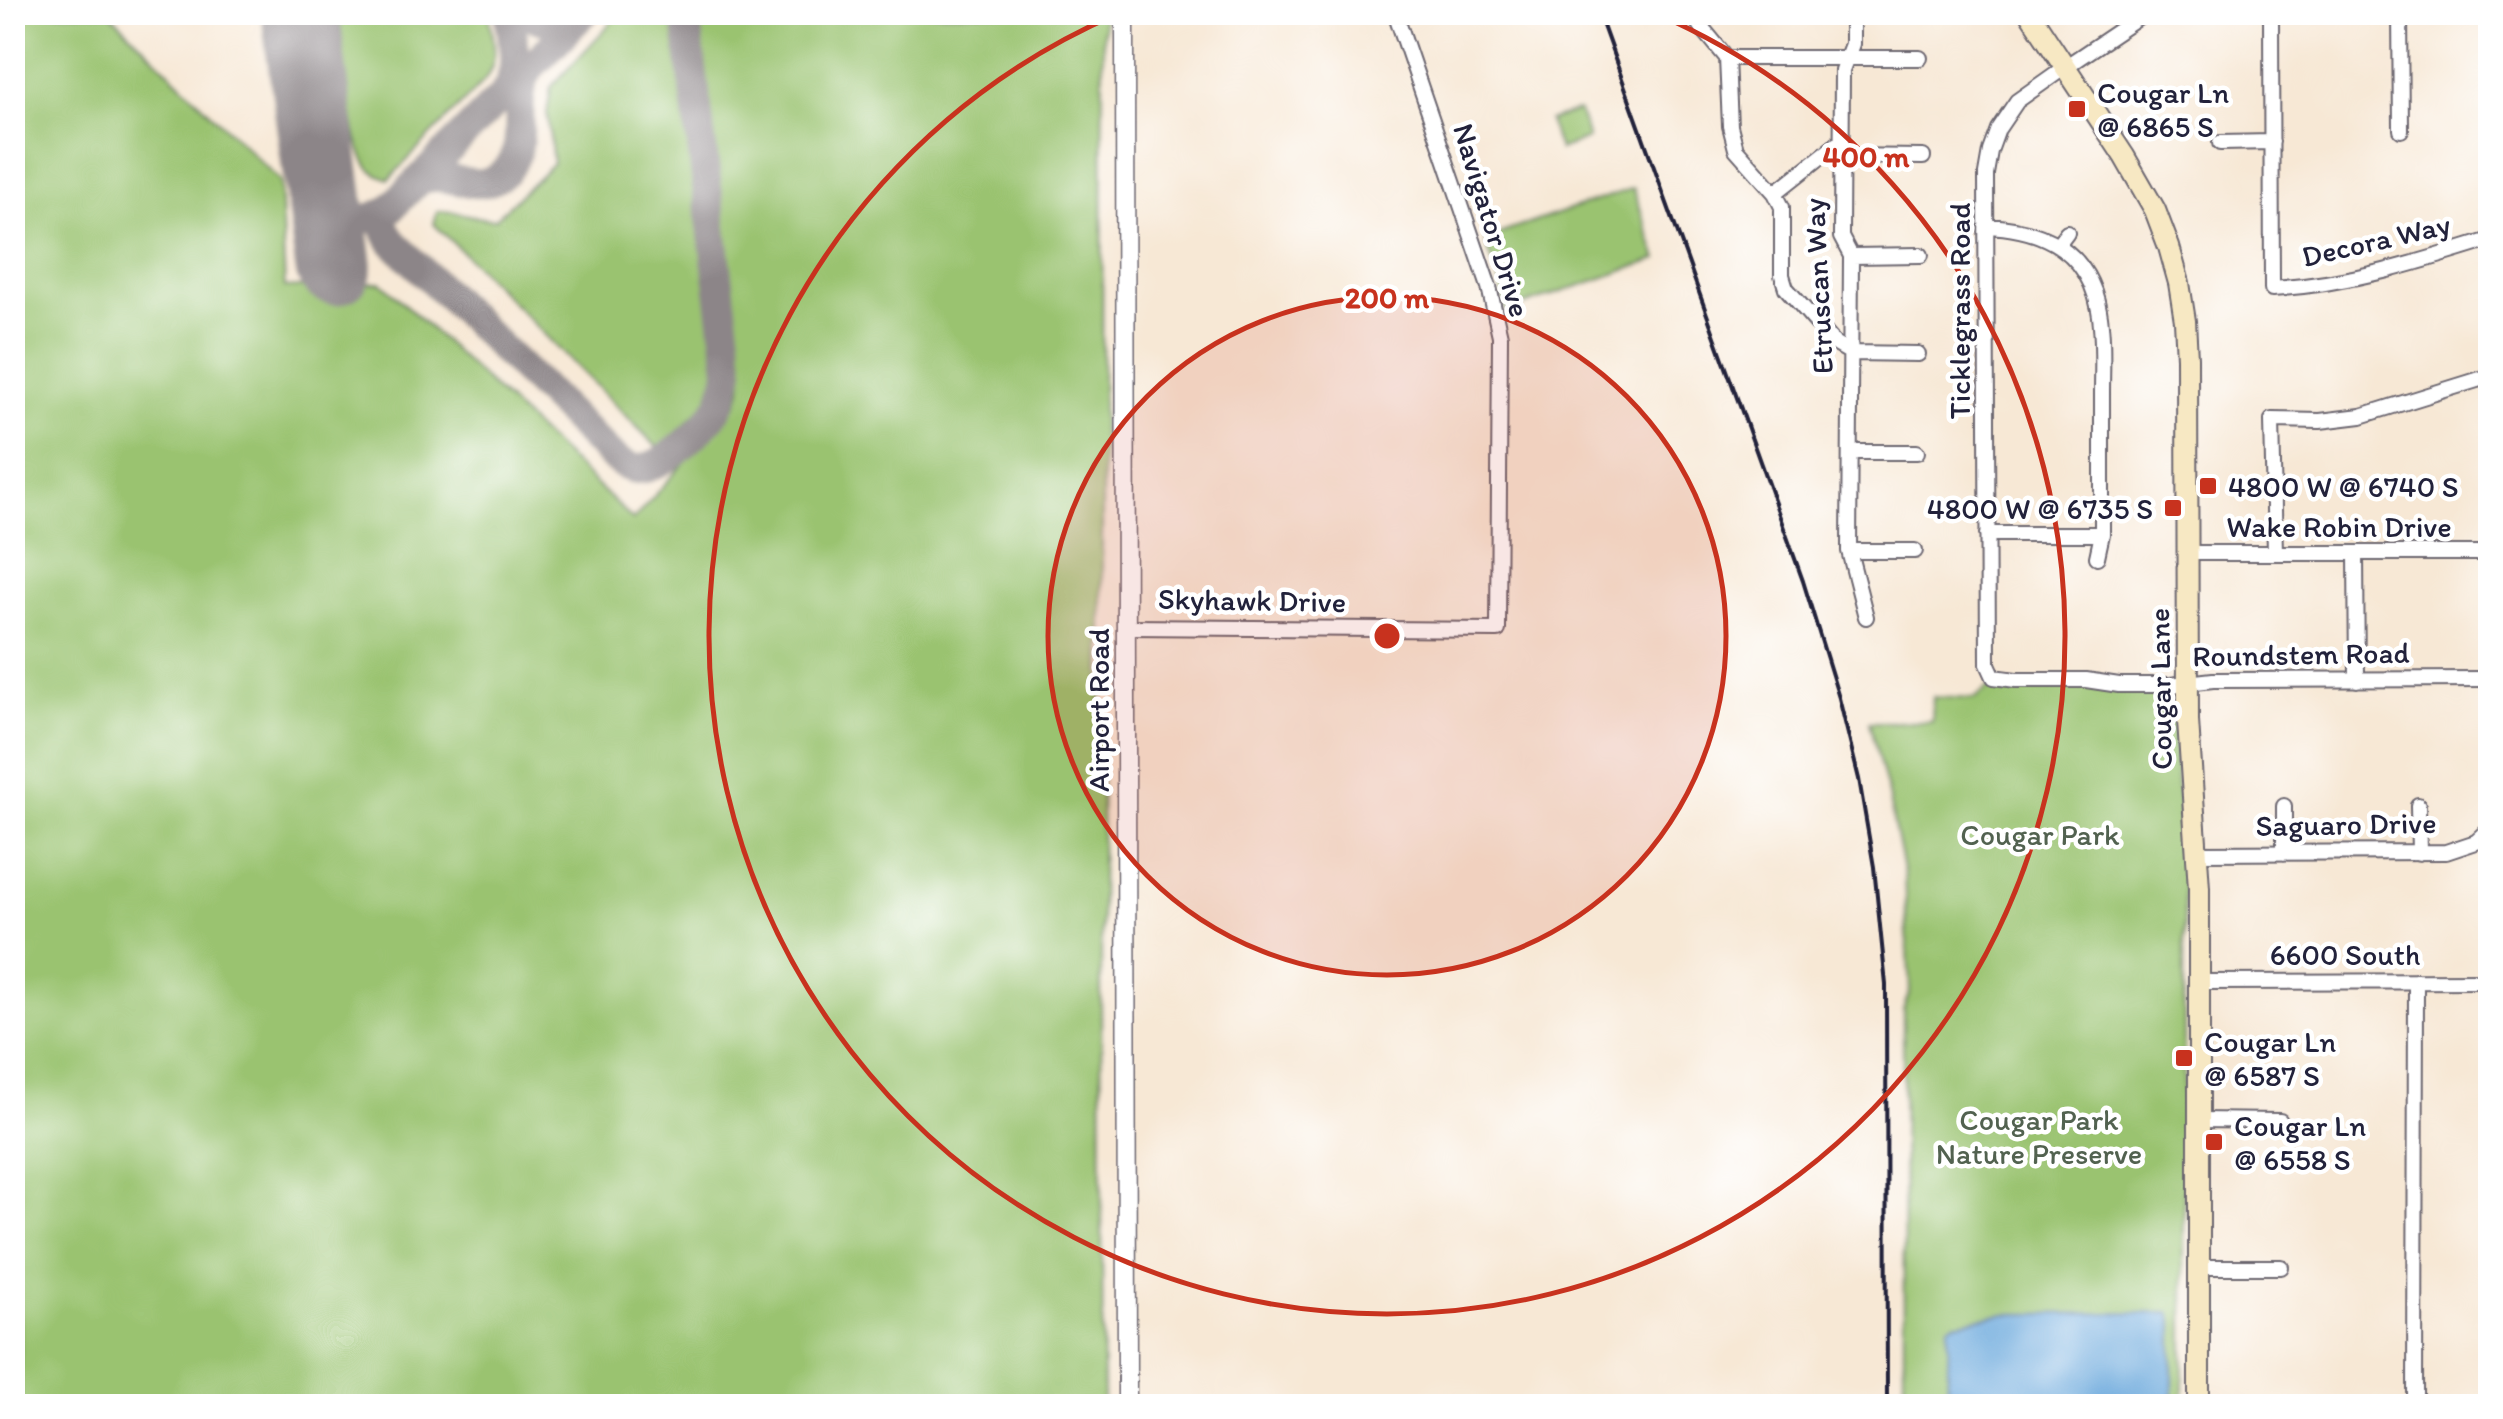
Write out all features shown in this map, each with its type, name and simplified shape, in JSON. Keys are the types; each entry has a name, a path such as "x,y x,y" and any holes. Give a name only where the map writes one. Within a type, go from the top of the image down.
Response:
{"main road":[{"name":"Cougar Lane","path":"2029,12 2146,192 2162,228 2183,302 2188,683 2199,982 2199,1406"}],"street":[{"name":"Airport Road","path":"1125,12 1127,1406"},
{"name":"Navigator Drive","path":"1395,12 1489,287 1500,336 1498,630"},
{"path":"1688,12 1727,58 1732,139 1736,148 1775,193 1782,207 1784,283 1834,343 1850,353 1918,354"},
{"name":"Etruscan Way","path":"1852,12 1852,44 1842,70 1841,236 1851,256 1849,551 1866,617"},
{"path":"2220,142 2272,142 2271,12"},
{"path":"2400,12 2401,130"},
{"name":"Ticklegrass Road","path":"1994,677 1988,664 1987,162 1998,129 2017,101 2142,14"},
{"path":"1727,58 1920,58"},
{"name":"Decora Way","path":"2272,142 2272,289 2380,274 2490,240"},
{"path":"1775,193 1841,149 1922,157"},
{"path":"1986,226 2062,238 2087,278 2099,309 2102,534 2098,557"},
{"path":"1851,256 1921,255"},
{"path":"2276,553 2272,420 2320,421 2362,416 2490,376"},
{"path":"1851,452 1917,452"},
{"path":"1987,534 2102,534"},
{"path":"1849,551 1915,550"},
{"name":"Wake Robin Drive","path":"2188,553 2490,553"},
{"path":"2356,553 2356,680"},
{"name":"Skyhawk Drive","path":"1126,627 1498,630"},
{"name":"Roundstem Road","path":"1994,677 2120,685 2213,680 2490,679"},
{"path":"2284,806 2284,853"},
{"path":"2418,806 2418,853"},
{"name":"Saguaro Drive","path":"2197,853 2446,852 2476,842 2490,829"},
{"path":"2415,1406 2416,981"},
{"name":"6600 South","path":"2199,982 2490,981"},
{"path":"2199,1120 2280,1121"},
{"path":"2199,1267 2281,1267"},
{"path":"2199,1406 2490,1406"}],"green space":[{"path":"12,13 110,13 280,181 285,288 381,282 633,520 736,404 742,388 743,367 698,13 1103,13 1103,1406 20,1406 12,1056"},
{"path":"339,13 489,13 494,48 489,73 389,179 369,167 356,136"},
{"path":"620,13 673,13 718,373 716,389 708,401 660,450 434,224 437,212 444,211 495,219 553,163 547,113 551,87"},
{"path":"1577,111 1588,139 1559,150 1549,121"},
{"path":"1633,188 1658,259 1506,311 1487,238"},
{"name":"Cougar Park","path":"2016,686 2162,691 2171,696 2175,707 2184,860 2184,1406 1904,1406 1903,1010 1910,991 1904,875 1869,722 1932,722 1933,697 1975,699 1989,688 2003,692"}],"water":[{"path":"2170,1313 2173,1406 1947,1406 1949,1326 1953,1323 2006,1314"}],"taxiway":[{"path":"505,92 514,63 509,12"},
{"path":"524,12 554,21 584,12"},
{"path":"323,187 336,206 350,217 368,218 389,210 585,12"},
{"path":"378,216 392,241 615,459 637,469 669,456 693,437 718,408 730,370 685,12"},
{"path":"416,182 437,177 488,182 509,167 519,141 520,97 529,70"}],"runway":[{"path":"300,12 334,266"}],"railway":[{"path":"1598,12 1803,581 1859,779 1874,867 1886,985 1887,1406"}],"place":[{"name":"Cougar Ln @ 6865 S","path":"2077,109"},
{"name":"4800 W @ 6740 S","path":"2208,486"},
{"name":"4800 W @ 6735 S","path":"2173,508"},
{"name":"Cougar Ln @ 6587 S","path":"2184,1058"},
{"name":"Cougar Ln @ 6558 S","path":"2214,1142"}],"park label":[{"name":"Cougar Park Nature Preserve","path":"2039,1136"}]}
